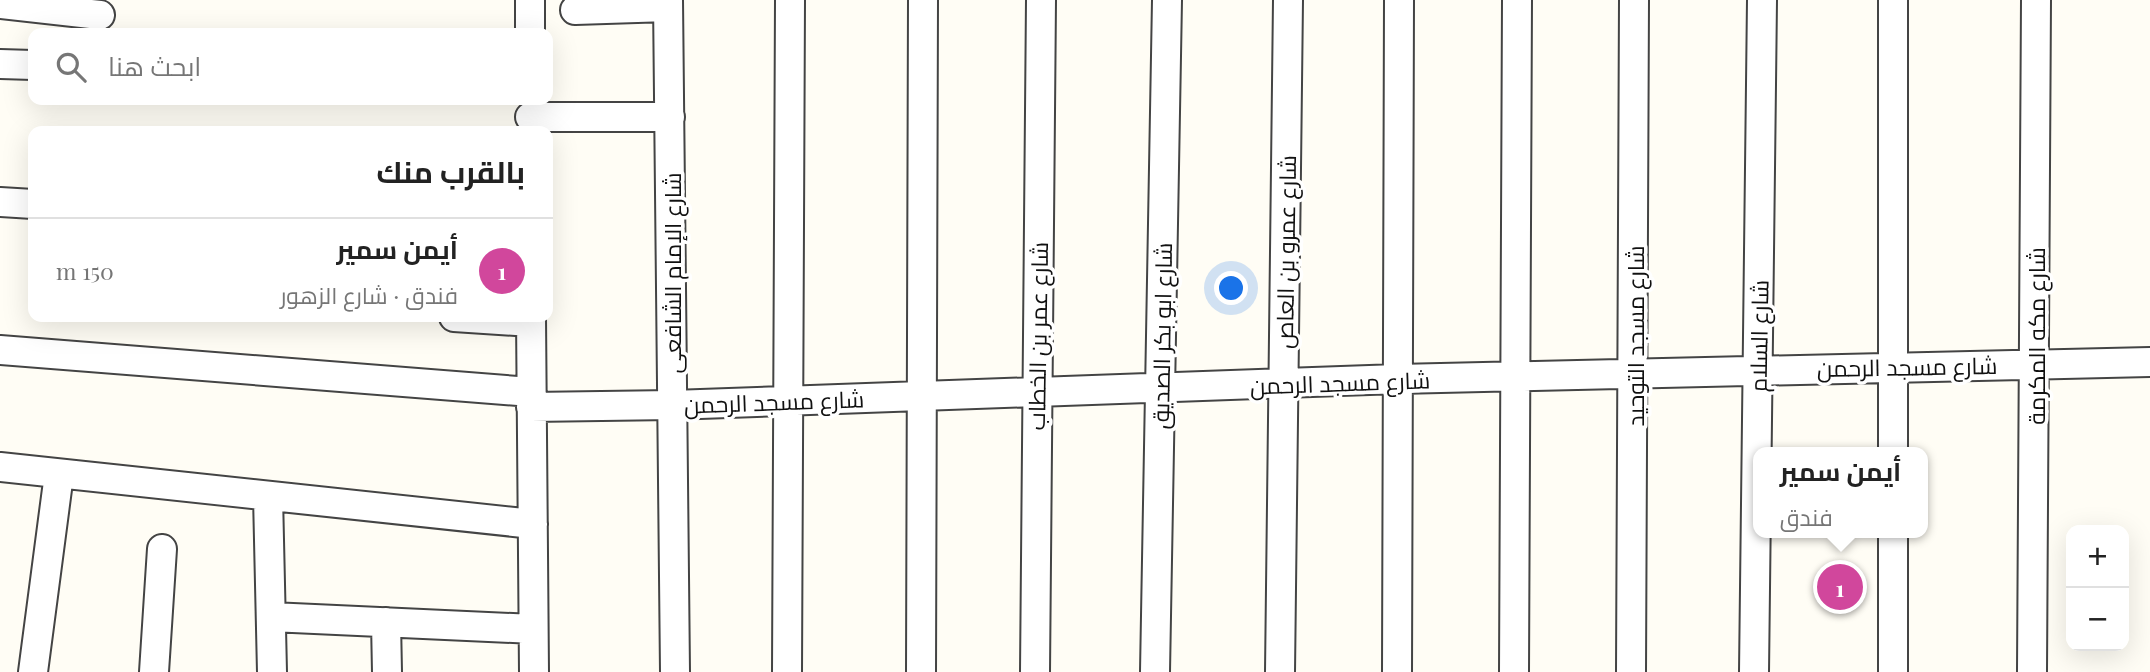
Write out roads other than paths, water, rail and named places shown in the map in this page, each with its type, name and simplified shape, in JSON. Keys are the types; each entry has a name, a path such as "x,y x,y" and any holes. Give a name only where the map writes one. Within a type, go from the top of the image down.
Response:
{"street":[{"path":"530,0 530,28"},
{"path":"787,672 790,0"},
{"path":"921,672 923,0"},
{"name":"شارع عمر بن الخطاب","path":"1035,672 1041,0"},
{"name":"شارع ابو بكر الصديق","path":"1155,672 1167,0"},
{"name":"شارع عمرو بن العاص","path":"1280,672 1288,0"},
{"path":"1397,672 1399,0"},
{"path":"1514,672 1517,0"},
{"name":"شارع مسجد التوحيد","path":"1631,672 1634,0"},
{"name":"شارع السلام","path":"1757,447 1762,0"},
{"path":"1893,0 1893,447"},
{"name":"شارع مكه المكرمة","path":"2032,672 2036,0"},
{"path":"575,10 668,3"},
{"name":"شارع الإمام الشافعى","path":"668,3 675,672"},
{"path":"0,4 100,15"},
{"path":"0,64 28,65"},
{"path":"530,116 670,117"},
{"path":"0,202 28,204"},
{"path":"531,322 534,672"},
{"name":"شارع مسجد الرحمن","path":"0,350 531,400 672,405 1398,379 2150,362"},
{"path":"0,467 533,524"},
{"path":"33,672 59,474"},
{"path":"268,496 272,672"},
{"name":"شارع السلام","path":"1754,672 1756,538"},
{"path":"1893,538 1893,672"},
{"path":"154,672 162,549"},
{"path":"271,617 533,629"},
{"path":"386,622 387,672"}],"place":[{"name":"أيمن سمير","path":"1840,587"}]}
